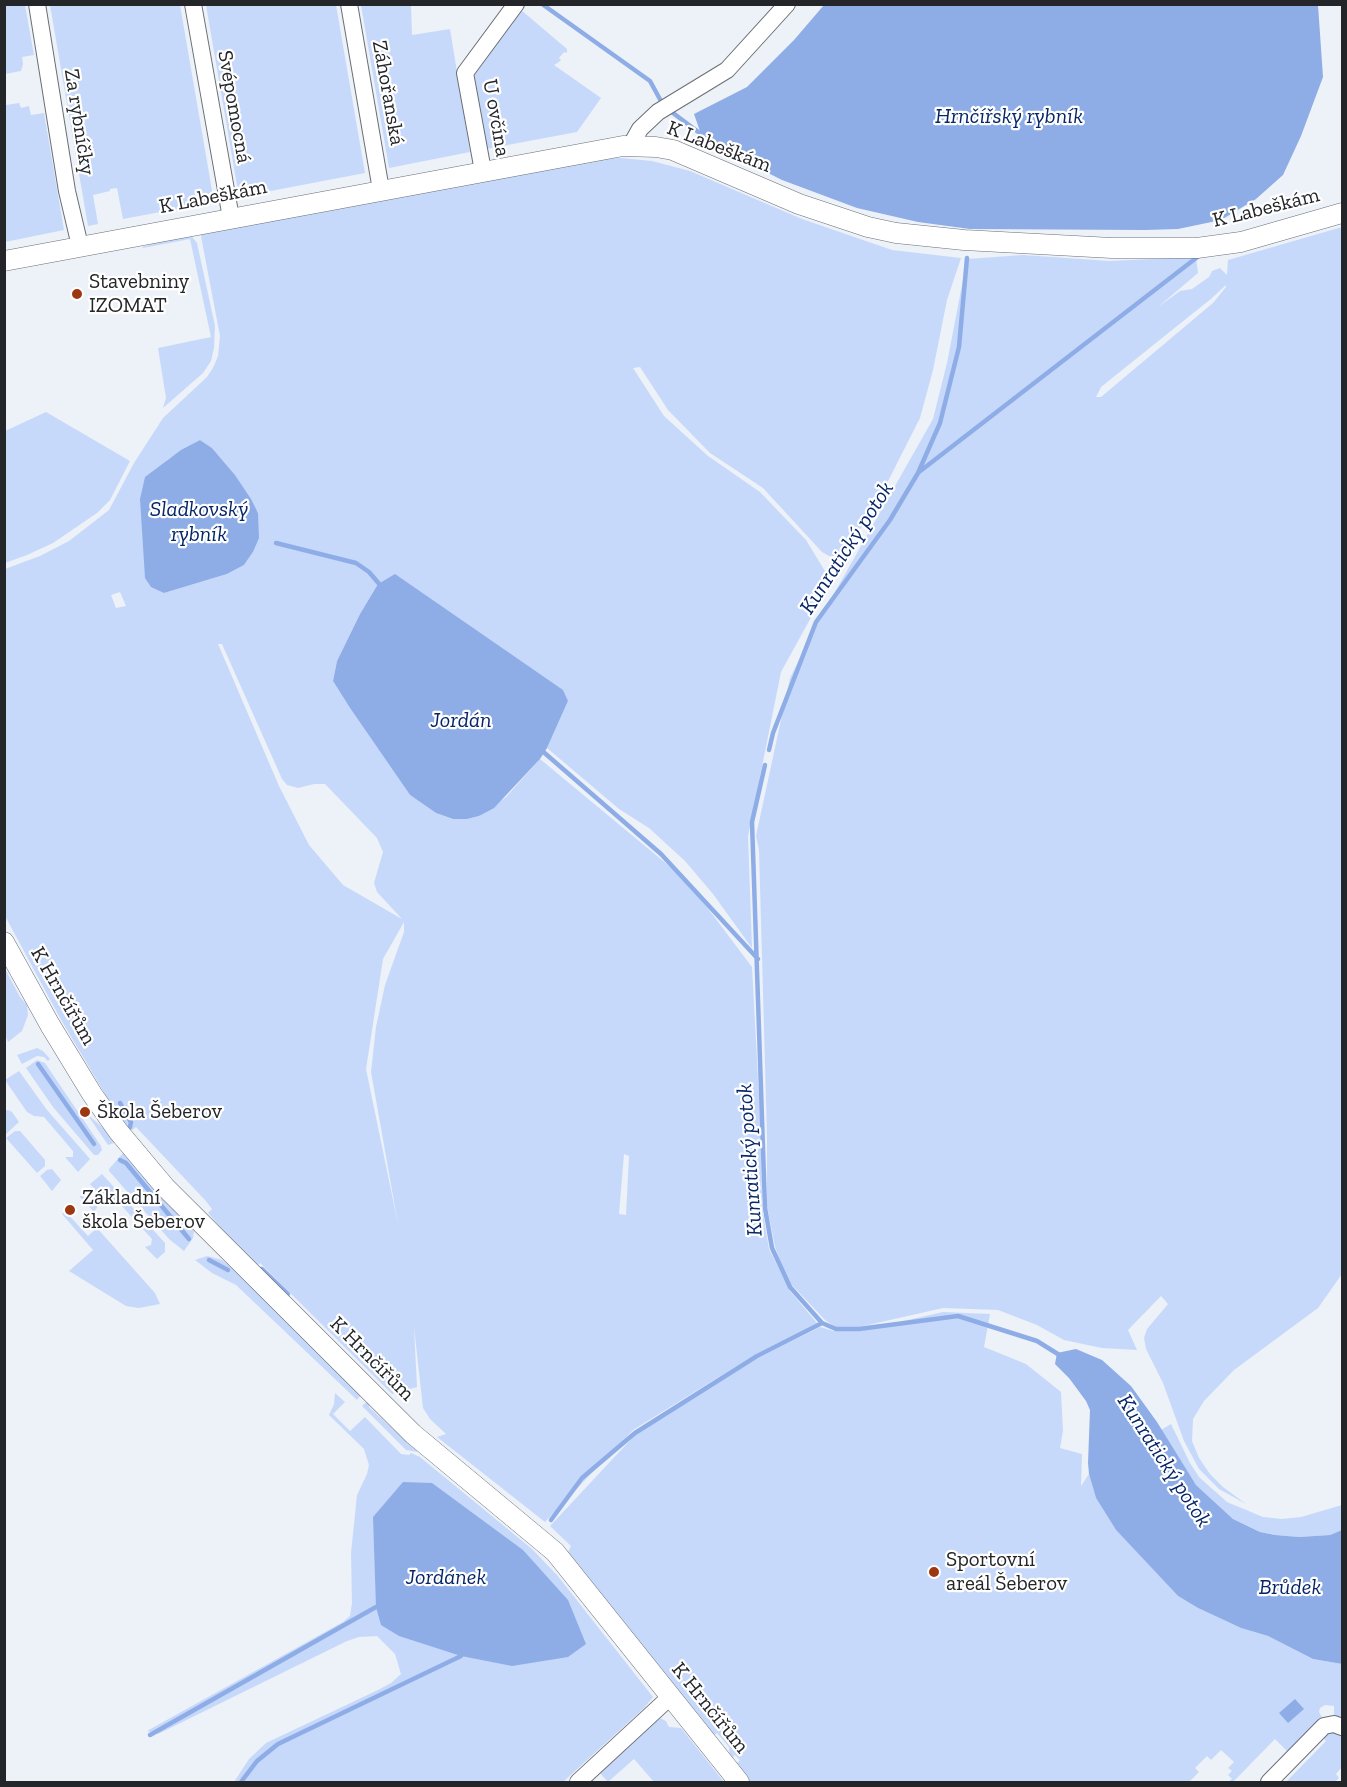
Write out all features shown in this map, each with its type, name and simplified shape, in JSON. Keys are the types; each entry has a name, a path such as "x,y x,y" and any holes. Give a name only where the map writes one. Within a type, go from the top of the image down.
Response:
{"street":[{"name":"Za rybníčky","path":"38,4 67,191 80,246"},
{"name":"Svépomocná","path":"193,4 231,218"},
{"name":"Záhořanská","path":"350,4 381,190"},
{"name":"U ovčína","path":"483,171 465,73 516,4"},
{"path":"631,146 640,129 658,112 727,70 787,4"},
{"name":"K Labeškám","path":"4,261 605,148 631,146 673,150 800,204 868,227 964,240 1112,248 1197,248 1241,242 1342,213"},
{"name":"K Hrnčířům","path":"4,942 92,1094 118,1131 165,1187 413,1434 555,1552 739,1782"},
{"path":"582,1781 670,1697"},
{"path":"1269,1782 1324,1726 1334,1724 1342,1727"}],"shaded area":[{"path":"5,4 25,5 34,55 22,57 21,71 5,74"},
{"path":"50,5 180,5 214,202 123,219 117,188 110,189 110,191 93,195 98,224 88,226"},
{"path":"206,5 336,5 365,173 239,197"},
{"path":"361,5 411,5 412,35 450,29 470,152 389,168"},
{"path":"521,10 567,49 567,53 564,52 559,58 561,60 554,65 601,98 577,132 486,149 474,76"},
{"path":"5,98 6,105 19,103 21,108 29,106 31,115 44,113 64,230 5,242"},
{"path":"621,158 652,161 690,171 802,219 892,250 961,258 947,300 933,370 920,418 880,497 851,544 837,556 829,556 822,552 763,488 710,453 668,410 640,367 633,368 664,416 708,456 760,492 806,540 831,581 781,672 748,836 752,948 713,894 685,861 649,828 619,809 547,748 568,701 395,575 378,584 337,661 333,681 410,795 436,813 453,819 479,816 506,797 540,759 680,875 752,967 761,1135 762,1207 769,1249 790,1291 817,1323 756,1354 633,1430 545,1522 437,1437 446,1434 430,1419 423,1408 414,1327 417,1387 392,1394 260,1263 255,1268 208,1213 212,1209 205,1200 136,1127 128,1133 60,1018 5,916 5,569 40,556 69,541 109,510 134,463 163,418 207,377 213,368 218,356 220,336 200,231 582,159","holes":["200,440 212,448 235,475 258,513 253,552 244,565 227,574 164,593 145,578 145,565 167,460","120,592 126,606 116,608 111,595","218,644 222,644 282,779 287,785 298,788 325,784 377,838 383,852 374,883 377,892 402,919 343,885 309,845 279,786","404,922 404,932 385,985 376,1027 371,1072 398,1224 366,1069 383,959","624,1154 629,1156 626,1215 619,1214"]},
{"path":"1342,227 1342,1274 1318,1308 1234,1370 1204,1401 1193,1419 1192,1441 1199,1458 1223,1487 1246,1504 1219,1489 1199,1469 1184,1441 1163,1383 1146,1349 1144,1338 1147,1329 1168,1304 1161,1296 1128,1330 1137,1350 1102,1348 1064,1340 1037,1325 998,1310 943,1308 859,1327 835,1327 825,1320 793,1286 789,1285 775,1247 767,1206 759,850 756,836 790,678 819,620 933,419 947,363 967,259 1023,255 1109,261 1196,257 1198,273 1158,307 1180,291 1192,289 1209,277 1212,271 1220,268 1227,275 1228,260","holes":["1226,285 1213,303 1101,397 1096,397 1101,387"]},
{"path":"189,233 197,243 215,326 214,348 211,361 203,373 163,408 166,398 158,348 211,337 190,239 142,247"},
{"path":"46,412 130,461 110,500 97,513 53,543 5,563 5,431"},
{"path":"4,967 20,997 27,1005 28,1015 22,1031 8,1042 5,1035"},
{"path":"37,1048 50,1059 48,1061 44,1057 37,1056 22,1064 17,1055"},
{"path":"37,1060 45,1063 101,1146 102,1150 98,1155 94,1155 53,1107 26,1068"},
{"path":"19,1071 47,1110 90,1159 78,1172 65,1157 73,1157 73,1151 44,1117 34,1116 27,1112 5,1080"},
{"path":"8,1110 19,1122 5,1135 5,1111"},
{"path":"87,1114 109,1133 117,1142 108,1145"},
{"path":"15,1131 20,1131 45,1160 45,1166 37,1173 6,1138"},
{"path":"124,1152 192,1227 193,1238 184,1251 169,1239 109,1171"},
{"path":"52,1169 61,1180 52,1191 40,1176"},
{"path":"102,1174 165,1243 165,1252 157,1259 145,1247 151,1245 152,1239 121,1205 105,1202 90,1184"},
{"path":"84,1190 97,1205 94,1212 80,1197"},
{"path":"65,1211 88,1236 97,1228 155,1293 160,1304 139,1308 126,1306 69,1271 93,1250 62,1214"},
{"path":"207,1256 222,1260 243,1277 361,1395 357,1400 236,1285 212,1273 195,1260"},
{"name":"Sportovní areál Šeberov","path":"943,1312 990,1314 984,1347 1026,1364 1061,1392 1063,1431 1060,1448 1082,1454 1081,1486 1089,1474 1096,1498 1116,1530 1178,1596 1198,1608 1241,1628 1268,1636 1313,1659 1342,1664 1342,1718 1334,1717 1334,1706 1325,1705 1320,1708 1319,1712 1323,1719 1288,1752 1275,1739 1233,1782 1228,1782 1232,1779 1228,1775 1232,1771 1228,1768 1234,1762 1221,1750 1211,1760 1207,1756 1195,1768 1199,1772 1189,1782 748,1782 735,1765 740,1760 735,1755 730,1760 729,1747 717,1733 712,1737 588,1580 568,1552 571,1546 550,1526 636,1434 758,1358 820,1327 834,1331 860,1331"},
{"path":"335,1393 345,1402 333,1414 350,1431 365,1417 401,1454 411,1453 420,1457 532,1549 557,1575 653,1697 644,1708 563,1782 234,1782 249,1759 266,1743 378,1690 401,1674 395,1654 377,1636 359,1637 347,1641 158,1734 147,1731 350,1616 351,1553 357,1495 369,1465 364,1449 329,1415 334,1404"},
{"path":"370,1402 369,1407 418,1452 406,1450 362,1406"},
{"path":"1171,1424 1199,1477 1227,1502 1263,1517 1282,1519 1301,1517 1342,1505 1342,1530 1330,1535 1299,1537 1275,1535 1260,1532 1233,1519 1196,1485 1177,1457 1161,1430"},
{"path":"660,1718 666,1721 669,1727 681,1728 724,1782 654,1782 634,1759 608,1782 598,1771"},
{"path":"1329,1730 1342,1733 1342,1767 1336,1774 1339,1778 1335,1782 1286,1782 1326,1741 1322,1736"}],"water":[{"name":"Hrnčířský rybník","path":"824,5 1318,5 1323,77 1301,136 1283,175 1256,199 1221,220 1178,229 1145,230 970,229 918,222 857,208 782,180 724,151 701,134 694,114 747,87 794,40"},
{"name":"Sladkovský rybník","path":"200,440 212,448 235,475 251,499 258,513 259,538 244,565 227,574 164,593 151,587 145,578 140,499 145,477 181,450"},
{"name":"Jordán","path":"395,574 563,690 568,701 540,759 494,808 479,816 453,819 436,813 410,795 333,681 337,661 360,614 378,584"},
{"name":"Brůdek","path":"1076,1349 1102,1360 1131,1386 1157,1422 1196,1485 1233,1519 1260,1532 1275,1535 1299,1537 1330,1535 1342,1530 1342,1664 1313,1659 1268,1636 1241,1628 1198,1608 1178,1596 1116,1530 1096,1498 1089,1474 1090,1410 1069,1378 1055,1364 1057,1353"},
{"name":"Jordánek","path":"403,1482 432,1483 523,1550 568,1600 586,1644 568,1657 512,1666 461,1656 399,1636 381,1625 376,1607 373,1517"},
{"path":"1295,1699 1304,1709 1288,1723 1279,1713"}],"waterway":[{"path":"542,4 650,81 662,103"},
{"path":"669,110 701,134 706,133"},
{"path":"919,472 1200,255"},
{"name":"Kunratický potok","path":"769,750 773,733 816,622 890,520 918,473 940,423 959,347 967,258"},
{"path":"276,543 356,563 369,572 381,586"},
{"path":"540,749 661,854 758,959"},
{"name":"Kunratický potok","path":"765,765 752,822 765,1208 772,1248 790,1287 822,1323 836,1329 859,1329 958,1316 1037,1341 1061,1356"},
{"path":"38,1064 94,1144"},
{"path":"120,1103 131,1122 130,1127"},
{"path":"120,1160 126,1163 189,1239"},
{"path":"209,1260 228,1270"},
{"path":"259,1269 262,1269 288,1294"},
{"path":"551,1520 582,1478 635,1433 757,1356 822,1323"},
{"path":"150,1735 376,1607"},
{"path":"241,1782 257,1761 278,1744 461,1656"}],"place":[{"name":"Stavebniny IZOMAT","path":"77,294"},
{"name":"Škola Šeberov","path":"85,1112"},
{"name":"Základní škola Šeberov","path":"70,1210"},
{"name":"Sportovní areál Šeberov","path":"934,1572"}]}
